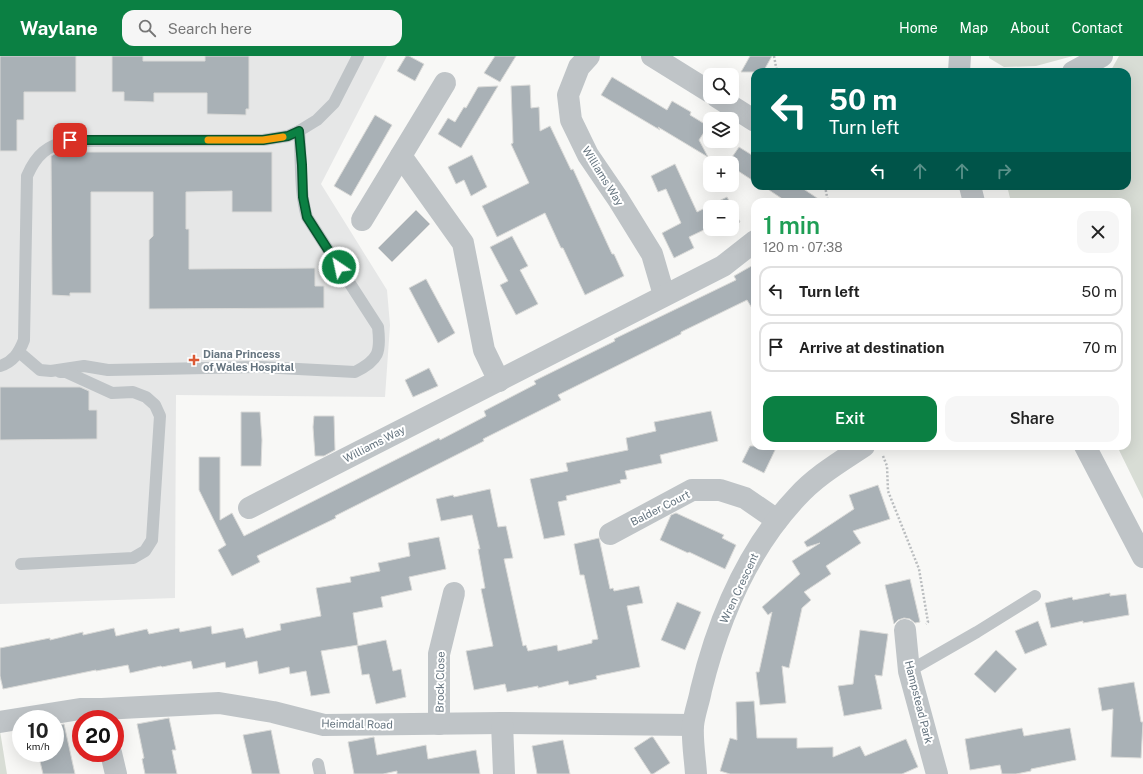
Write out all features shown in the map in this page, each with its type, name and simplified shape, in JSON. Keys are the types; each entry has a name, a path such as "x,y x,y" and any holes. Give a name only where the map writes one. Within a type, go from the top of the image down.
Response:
{"street":[{"name":"Williams Way","path":"589,56 579,67 568,95 571,120 588,155 618,199 652,254 664,295"},
{"path":"652,56 703,88"},
{"path":"958,68 960,56"},
{"path":"1080,68 1102,56"},
{"path":"362,220 445,83"},
{"path":"728,104 751,118"},
{"path":"401,156 463,243 484,350 499,381"},
{"name":"Williams Way","path":"249,508 723,266 751,244"},
{"name":"Wren Crescent","path":"696,774 693,725 706,672 721,625 745,571 760,544 777,520 797,497 820,475 871,450"},
{"path":"1087,450 1143,557"},
{"name":"Balder Court","path":"610,534 692,490 720,490 745,498 777,520"},
{"name":"Brock Close","path":"439,724 439,654 454,593"},
{"name":"Hampstead Park","path":"905,634 909,671 937,774"},
{"name":"Heimdal Road","path":"124,712 219,703 273,712 324,725 502,723 693,725"},
{"name":"Heimdal Road","path":"0,722 72,710"},
{"name":"Heimdal Road","path":"74,710 85,710"},
{"path":"502,723 504,774"},
{"path":"113,762 116,774"}],"lane":[{"path":"0,366 12,360 19,352 24,340 27,176 31,166 39,155 48,148 70,140 263,140 288,136 317,120 334,102 358,56"},
{"path":"51,372 84,366 108,370 260,367 355,372 368,365 375,357 380,344 378,327 307,217 303,197 299,131"},
{"path":"19,352 40,370 66,372 112,393 132,392 146,397 155,405 160,416 152,540 145,551 133,558 22,564"},
{"path":"909,671 1035,596"}],"path":[{"path":"774,56 776,68"},
{"path":"874,450 887,466 888,491 919,570 928,622 905,634"}],"shaded area":[{"name":"Diana Princess of Wales Hospital","path":"0,56 387,56 321,184 387,290 390,325 385,397 176,395 175,598 0,604"},
{"path":"989,56 1073,56 1036,66 1004,67 989,58"},
{"path":"1119,56 1143,56 1143,499 1119,450 1131,450 1131,198 1010,198 1008,190 1131,190 1131,68 1112,68"},
{"path":"0,731 7,774 0,774"}],"building":[{"path":"0,56 76,56 76,92 24,92 24,120 17,120 17,151 0,151"},
{"path":"112,56 143,56 143,61 205,61 205,56 249,56 249,109 246,109 246,115 207,114 207,93 154,93 154,102 124,101 124,92 112,92"},
{"path":"406,56 409,56 424,64 415,81 397,71"},
{"path":"495,56 516,56 500,82 484,73"},
{"path":"750,56 772,56 765,68 751,68 751,72 741,72"},
{"path":"612,77 667,110 672,101 691,112 690,115 703,123 703,134 699,140 707,156 658,127 660,130 601,95"},
{"path":"530,85 531,108 539,107 540,131 550,126 571,170 573,169 612,254 614,254 624,276 585,295 545,213 497,237 482,206 529,183 511,144 513,143 511,86"},
{"path":"498,86 461,148 438,134 448,118 455,122 464,107 466,108 478,87"},
{"path":"375,115 392,125 351,196 334,186"},
{"path":"739,147 751,154 751,179 739,172 739,156 733,156"},
{"path":"69,149 69,152 272,152 272,212 232,212 232,191 186,192 186,229 189,229 189,269 315,268 315,286 324,286 324,308 149,309 149,240 153,236 153,192 91,192 91,293 70,293 70,296 52,295 51,156"},
{"path":"472,155 487,187 471,196 464,180 456,184 448,167"},
{"path":"675,164 697,212 703,209 703,230 689,237 694,248 674,258 662,233 681,223 666,189 658,192 651,176"},
{"path":"769,190 805,190 817,198 781,198"},
{"path":"727,197 729,200 721,200"},
{"path":"416,210 430,224 392,262 378,248"},
{"path":"512,236 528,266 520,270 538,304 516,315 500,285 508,281 490,247"},
{"path":"751,266 751,306 747,300 558,395 561,400 483,439 484,441 335,516 336,518 257,556 260,562 232,576 218,550 226,545 199,490 199,457 220,457 220,520 232,513 244,536 486,416 484,411 536,384 534,381 615,341 614,339 736,280 734,276"},
{"path":"426,279 455,333 438,343 409,288"},
{"path":"429,368 438,386 413,397 405,380"},
{"path":"0,387 80,387 89,391 89,410 97,410 97,439 0,440"},
{"path":"711,411 718,441 660,455 662,463 625,471 627,479 620,480 621,483 566,496 567,500 558,502 565,535 544,539 530,479 568,471 566,463 628,450 626,438 656,431 654,422"},
{"path":"241,412 260,412 262,440 261,466 241,466"},
{"path":"314,416 334,416 335,450 324,456 315,456 313,427"},
{"path":"750,446 751,450 775,450 764,473 742,462"},
{"path":"878,485 890,519 853,531 861,543 826,566 831,574 804,592 811,600 802,608 789,668 782,666 786,703 760,705 756,672 759,672 772,612 768,615 762,607 800,574 792,561 820,543 807,547 804,542 854,509 849,495"},
{"path":"490,489 498,527 506,526 513,558 504,559 523,646 526,645 528,651 557,645 558,651 592,643 592,640 598,639 584,575 580,575 574,544 599,538 610,589 613,588 614,591 639,586 643,603 627,606 640,667 596,676 597,679 569,685 568,681 538,688 538,686 507,692 505,684 474,690 466,651 493,646 481,589 485,588 478,549 480,549 472,515 441,521 436,499 453,495 454,497"},
{"path":"676,513 724,535 722,538 736,545 725,569 660,540 671,515"},
{"path":"439,537 446,569 409,577 412,590 381,597 383,607 353,613 358,645 321,651 330,693 311,696 306,671 290,674 289,667 259,674 257,661 226,668 225,662 193,669 191,661 130,673 128,665 3,689 0,676 0,648 50,638 50,640 83,632 83,635 114,628 116,636 147,629 149,634 179,628 180,632 211,626 212,634 243,628 246,638 281,630 280,624 321,616 316,588 351,582 350,577 380,571 378,563 410,556 408,543"},
{"path":"910,579 920,622 915,623 910,619 904,618 898,620 894,624 885,585"},
{"path":"1110,593 1110,596 1126,594 1129,615 1083,623 1083,621 1051,628 1045,603 1072,597 1073,600"},
{"path":"677,602 701,612 685,650 661,640"},
{"path":"1038,621 1047,645 1025,654 1015,631"},
{"path":"860,630 888,634 882,676 875,675 882,709 844,716 838,686 853,684"},
{"path":"386,640 393,671 401,669 406,697 376,704 369,674 362,675 357,646"},
{"path":"996,650 1017,669 995,693 974,674"},
{"path":"1134,682 1141,722 1143,722 1141,758 1111,757 1113,709 1102,711 1098,688"},
{"path":"754,701 757,738 797,738 797,748 833,747 833,757 860,746 865,756 906,739 918,767 902,774 730,774 720,771 730,738 737,740 736,702"},
{"path":"169,718 176,750 172,750 177,774 145,774 142,759 144,758 137,724"},
{"path":"64,724 75,774 43,774 40,762 64,762"},
{"path":"1022,728 1024,736 1070,728 1076,760 1031,769 1031,771 1016,774 1002,774 1000,765 970,770 965,739"},
{"path":"271,730 280,774 252,774 243,735"},
{"path":"374,737 377,755 426,745 428,759 476,750 480,774 397,774 397,771 383,774 354,774 348,742"},
{"path":"653,737 670,763 653,774 651,774 634,748"},
{"path":"563,740 570,774 537,774 532,746"}],"slow traffic":[{"path":"208,140 263,140 283,137"}],"place":[{"name":"Diana Princess of Wales Hospital","path":"194,360"}],"route":[{"path":"70,140 263,140 288,136 299,131 303,197 307,217 339,267"}]}
